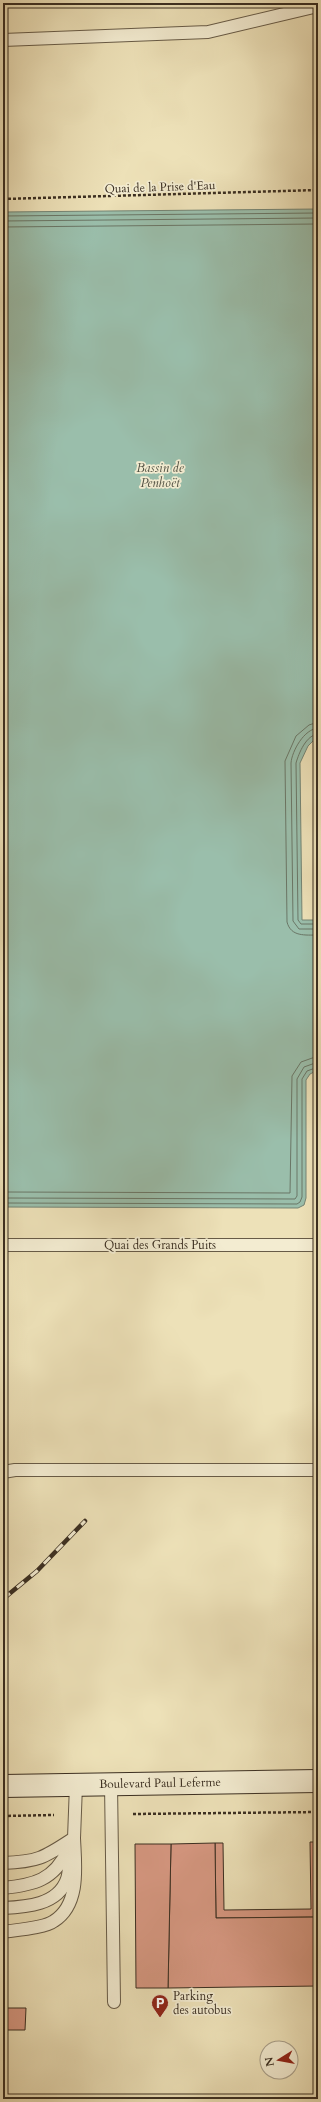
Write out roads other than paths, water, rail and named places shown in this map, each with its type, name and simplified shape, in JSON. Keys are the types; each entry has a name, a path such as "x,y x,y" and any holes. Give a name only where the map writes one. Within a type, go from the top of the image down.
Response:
{"main road":[{"name":"Boulevard Paul Leferme","path":"3,1786 318,1781"}],"lane":[{"path":"3,40 208,32 318,6"},
{"name":"Quai des Grands Puits","path":"3,1245 318,1245"},
{"path":"3,1472 15,1470 318,1470"},
{"path":"111,1784 114,2002"},
{"path":"3,1932 54,1922 68,1908 76,1879 74,1838 76,1785"},
{"path":"3,1863 27,1862 44,1857 74,1838"},
{"path":"3,1888 29,1885 52,1874 63,1861 74,1838"},
{"path":"3,1908 40,1904 56,1895 67,1880 74,1838"}],"water":[{"name":"Bassin de Penhoët","path":"318,209 318,736 308,746 300,763 302,920 318,920 318,1070 310,1074 306,1080 306,1198 304,1205 298,1208 3,1207 3,212"}],"railway":[{"path":"3,1599 37,1571 85,1521"}],"place":[{"name":"Parking des autobus","path":"160,2018"}]}
